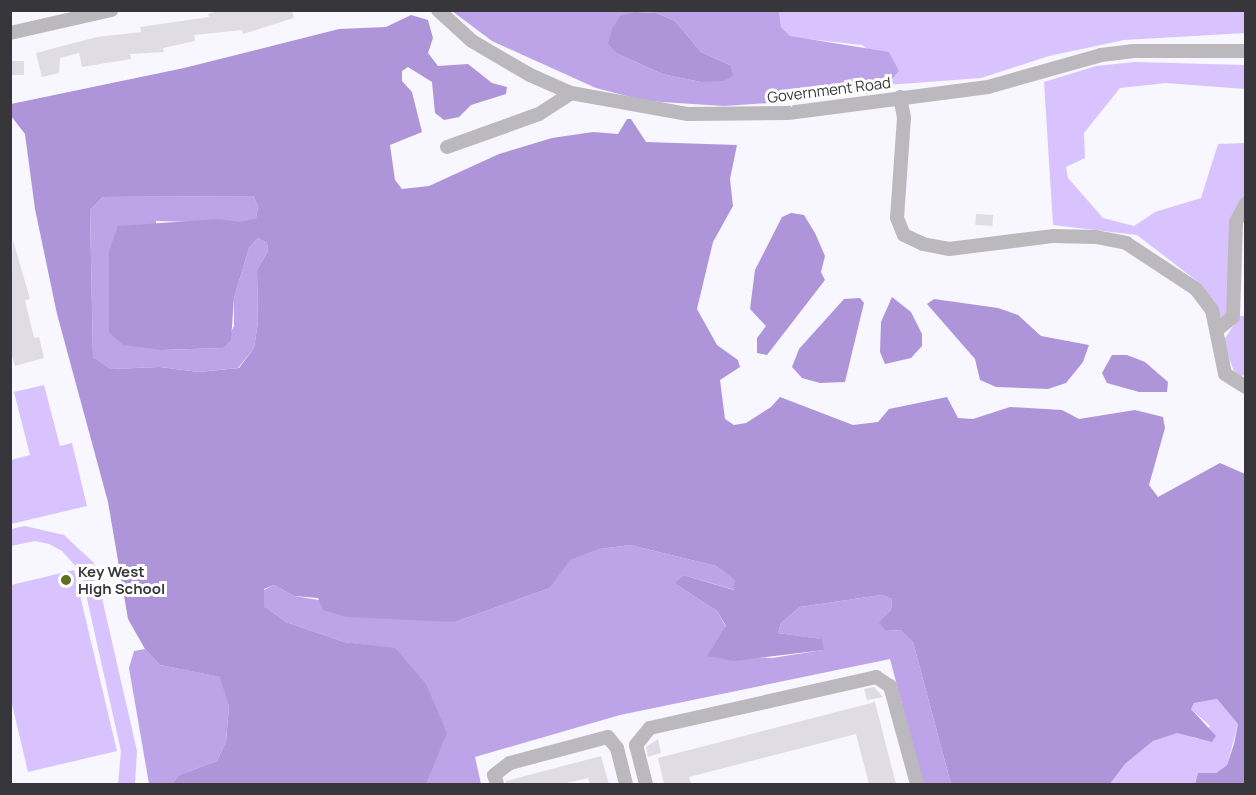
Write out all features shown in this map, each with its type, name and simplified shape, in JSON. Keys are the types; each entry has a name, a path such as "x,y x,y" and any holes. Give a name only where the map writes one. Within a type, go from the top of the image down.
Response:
{"street":[{"path":"10,33 111,10"},
{"name":"Government Road","path":"438,10 472,40 530,75 571,93 641,107 738,116 998,84 1101,55 1245,51"},
{"path":"447,147 539,114 571,93"},
{"path":"900,97 904,118 897,218 904,236 923,244 950,249 1054,236 1096,237 1125,243 1196,289 1212,310 1218,329 1225,374 1245,387"},
{"path":"1218,329 1233,317 1236,222 1245,203"},
{"path":"646,784 636,745 650,728 876,677 890,686 917,784"},
{"path":"497,784 494,775 498,768 608,737 617,748 626,784"}],"shaded area":[{"path":"1245,10 1246,33 1124,40 1049,56 981,78 887,85 899,71 862,45 790,37 781,27 779,11"},
{"path":"452,11 779,11 781,27 790,36 889,52 899,71 887,85 784,102 724,106 646,101 596,88 492,41","holes":["636,12 657,13 675,21 701,52 730,65 701,82 662,74 618,54"]},
{"path":"636,12 657,13 675,21 701,52 730,65 733,76 723,81 701,82 662,74 618,54 608,44 612,29 620,16"},
{"path":"411,15 428,20 433,38 428,53 438,66 468,64 492,83 507,87 506,94 471,105 459,117 444,120 435,113 432,82 408,67 402,71 402,81 412,92 422,132 390,145 395,180 402,189 429,186 499,154 552,138 593,132 618,134 627,119 631,119 646,142 737,145 730,179 733,206 713,242 697,309 717,345 738,360 740,367 720,380 725,419 734,425 746,423 771,407 780,397 853,425 878,422 889,409 947,397 958,418 973,419 1010,407 1062,410 1079,419 1135,410 1163,417 1165,428 1149,485 1158,497 1220,463 1245,474 1245,784 1195,784 1198,773 1216,773 1227,765 1234,744 1238,724 1217,699 1194,703 1191,709 1216,736 1212,742 1177,733 1153,741 1125,764 1110,784 951,784 913,642 900,630 885,631 879,623 891,610 892,599 881,595 800,607 781,623 778,633 822,639 824,650 734,661 707,656 726,626 717,611 674,583 683,575 734,590 735,580 716,566 630,545 600,549 570,560 550,588 455,622 347,617 323,610 318,598 294,596 274,585 264,589 264,606 286,622 344,642 395,648 426,684 447,733 426,784 172,784 179,775 217,761 226,741 229,707 220,677 160,665 145,649 128,619 108,502 57,314 35,209 25,134 11,116 11,104 184,68 339,29 386,27","holes":["254,196 258,207 256,218 240,222 218,219 118,226 109,251 109,332 123,345 162,350 223,348 231,340 234,298 249,248 258,238 267,243 268,251 257,270 258,322 254,348 239,368 199,372 160,367 111,369 93,357 90,210 103,197"]},
{"path":"1135,62 1245,65 1245,89 1166,83 1120,88 1084,133 1085,158 1066,167 1068,178 1103,218 1134,226 1155,212 1201,198 1218,144 1245,143 1245,196 1227,316 1220,317 1202,285 1137,235 1053,225 1044,82 1096,66"},
{"path":"254,196 258,207 256,218 240,223 156,221 162,350 223,348 234,326 234,298 249,248 258,238 267,243 268,251 257,270 258,322 254,348 238,368 199,372 160,367 111,369 93,357 90,210 103,197"},
{"path":"791,213 804,215 815,233 825,256 821,272 825,280 767,355 757,353 757,338 766,326 750,309 755,270 782,217"},
{"path":"892,297 911,312 922,334 922,346 911,358 885,364 880,352 881,322"},
{"path":"860,298 864,303 845,382 820,383 802,378 792,367 799,349 844,299"},
{"path":"934,299 998,308 1018,315 1041,336 1089,345 1083,362 1066,383 1048,389 996,387 980,380 975,359 927,304"},
{"path":"1240,316 1245,316 1245,375 1236,377 1223,341"},
{"path":"1112,355 1127,355 1145,362 1168,382 1167,392 1139,392 1107,383 1102,373"},
{"path":"44,385 60,446 72,443 87,506 11,524 11,460 30,455 14,392"},
{"path":"25,526 64,535 94,563 137,751 135,784 118,784 121,751 81,572 62,551 49,544 35,541 11,546 11,529"},
{"path":"630,545 716,566 736,580 735,590 683,575 674,583 717,611 726,627 708,655 772,658 823,650 821,639 778,633 781,623 800,607 881,595 892,599 891,610 880,624 885,631 900,630 913,642 951,784 923,784 890,659 620,715 475,757 481,784 426,784 433,761 395,649 344,642 286,622 264,606 264,590 274,585 294,596 455,622 550,588 569,560 600,549"},
{"path":"74,570 117,751 28,772 11,700 11,585"},
{"path":"145,649 160,665 221,677 229,707 226,741 217,761 179,775 172,784 149,784 129,668 134,651"},
{"path":"1217,699 1238,724 1227,765 1216,773 1198,773 1195,784 1110,784 1125,764 1153,741 1177,732 1198,739 1210,726 1191,709 1194,703"}],"building":[{"path":"222,10 292,10 294,18 243,34 242,30 194,35 195,41 163,48 164,52 130,54 131,59 82,67 79,53 60,58 59,73 42,77 36,53 97,37 141,32 140,27 209,17 208,14"},
{"path":"10,61 24,61 24,75 10,75"},
{"path":"976,214 993,215 992,226 975,225"},
{"path":"13,240 30,299 25,300 34,338 39,337 44,358 15,366 10,349"},
{"path":"874,687 883,697 867,700 864,689"},
{"path":"875,702 896,784 869,784 856,734 689,777 691,784 664,784 658,758"},
{"path":"658,739 661,753 648,757 646,747"},
{"path":"601,756 609,784 590,784 588,778 562,784 506,784 506,781"}],"place":[{"name":"Key West High School","path":"66,580"}]}
